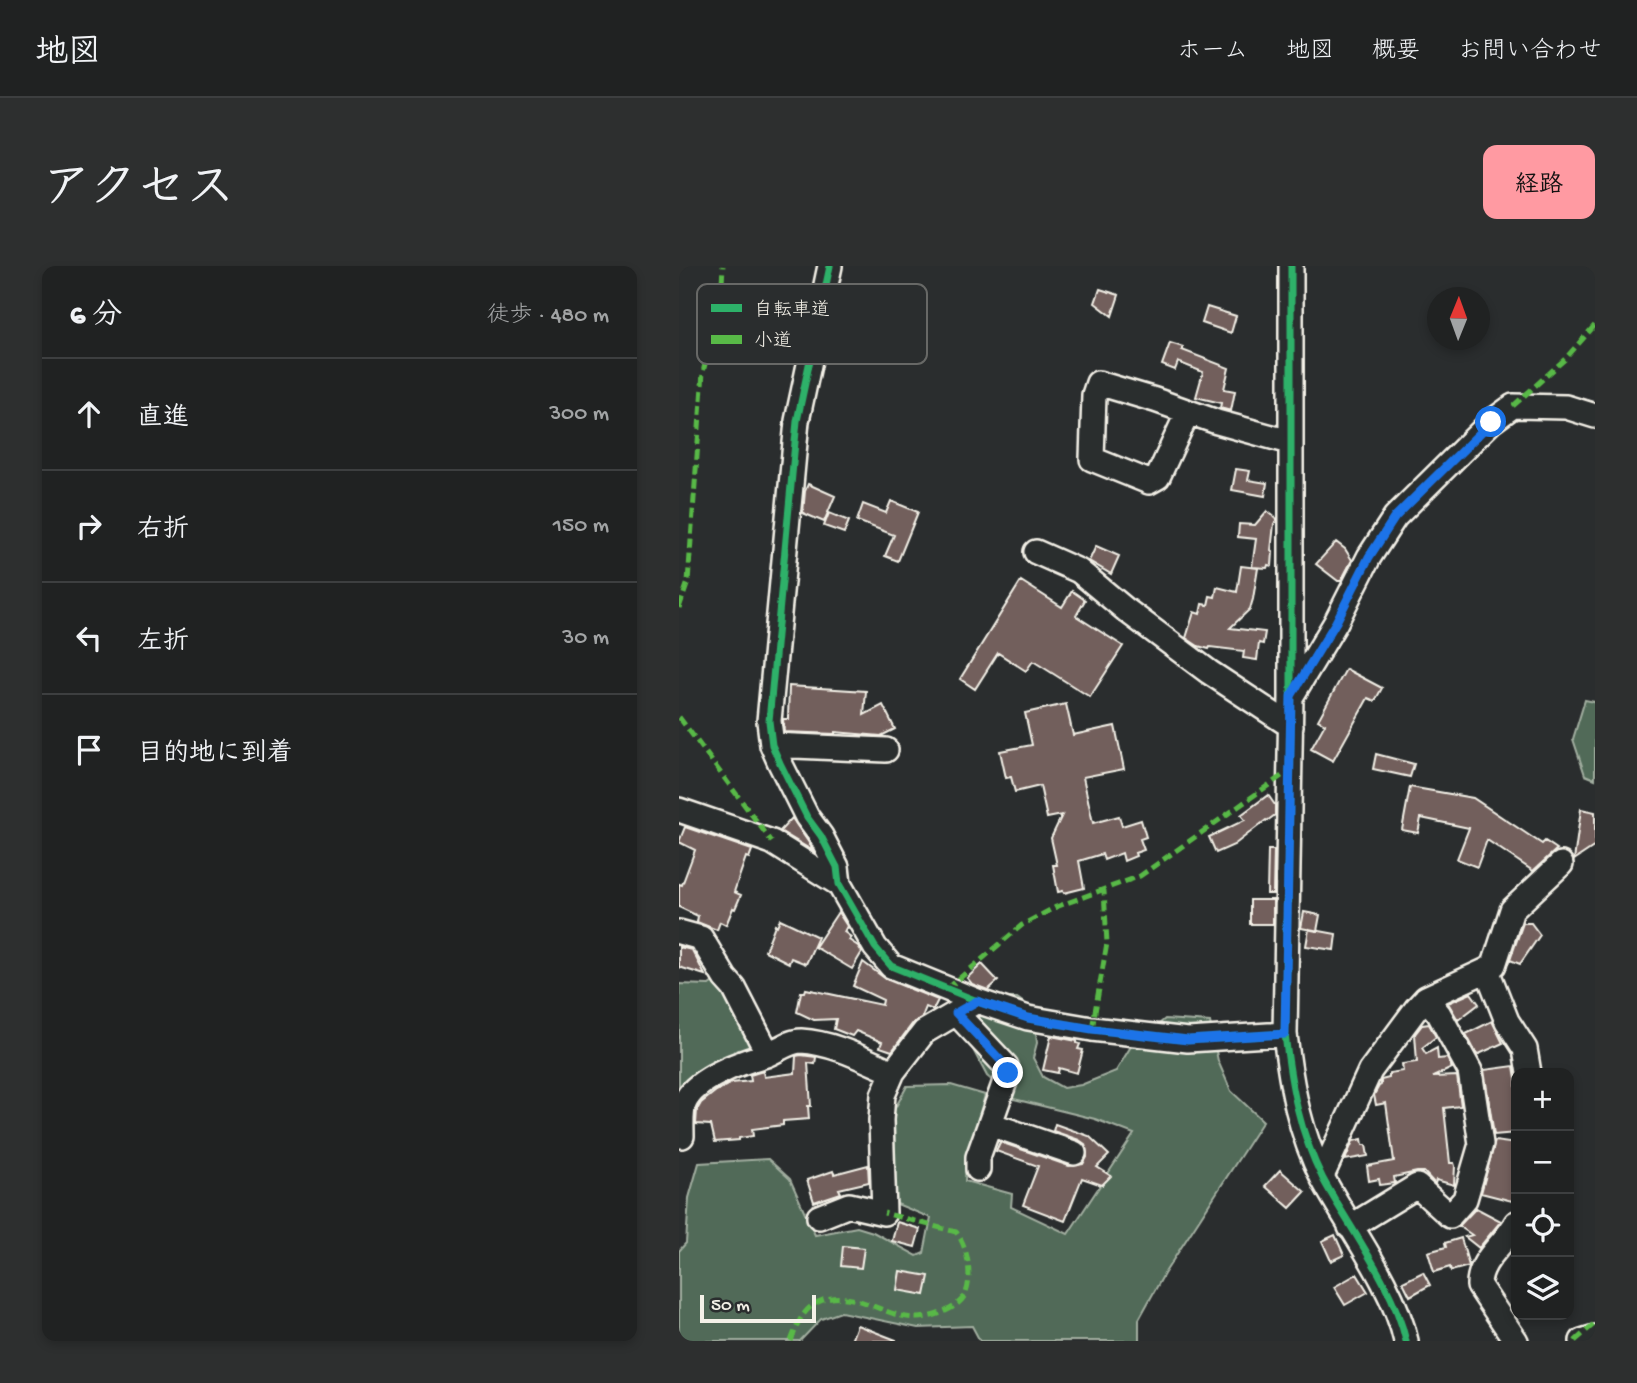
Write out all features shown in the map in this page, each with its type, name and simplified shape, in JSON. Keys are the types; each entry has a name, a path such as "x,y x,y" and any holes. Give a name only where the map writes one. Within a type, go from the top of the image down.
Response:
{"street":[{"path":"826,284 830,266"},
{"path":"1291,266 1291,696 1285,1034 1291,1088 1303,1131 1322,1176 1387,1291 1403,1326 1406,1341"},
{"path":"809,364 797,421 769,721 772,745 807,817 821,836 837,867 839,884 875,947 891,966 977,1001 1028,1018 1092,1029 1188,1040 1285,1034"},
{"path":"1188,412 1159,477 1149,482 1092,459 1094,395 1098,383 1188,412 1217,422 1290,442"},
{"path":"1291,696 1336,622 1369,557 1395,517 1491,422 1513,406 1566,407 1595,416"},
{"path":"1036,552 1079,571 1209,672 1290,726"},
{"path":"772,745 886,750"},
{"path":"681,815 772,842 839,884"},
{"path":"1322,1176 1370,1071 1426,998 1487,971 1494,965 1512,910 1561,864"},
{"path":"679,932 701,938 734,988 768,1054"},
{"path":"1487,971 1507,1021 1525,1049 1528,1068"},
{"path":"1350,1227 1417,1186 1450,1216 1465,1199 1481,1144 1470,1071 1439,1014 1426,998"},
{"path":"819,1217 849,1205 884,1213 881,1119 883,1095 893,1072 924,1032 977,1001"},
{"path":"956,1013 1006,1066 1008,1073 978,1157 978,1169"},
{"path":"681,1128 684,1104 692,1092 705,1082 745,1060 768,1054 797,1041 832,1046 893,1072"},
{"path":"990,1124 1074,1153"},
{"path":"1511,1229 1489,1257 1479,1278 1479,1286 1516,1341"},
{"path":"1582,1341 1595,1337"}],"green space":[{"path":"1585,700 1595,702 1595,779 1585,775 1573,739"},
{"path":"732,968 771,1035 741,1054 679,1102 679,984 709,985"},
{"path":"997,998 1017,998 1034,1010 1037,1043 1033,1058 1043,1077 1063,1088 1081,1085 1116,1071 1130,1048 1165,1019 1210,1022 1218,1061 1231,1091 1263,1121 1164,1274 1139,1319 1139,1341 980,1341 972,1326 918,1328 841,1312 821,1319 800,1341 679,1341 679,1251 686,1243 689,1198 699,1163 768,1159 790,1179 815,1235 857,1227 873,1232 917,1256 924,1253 931,1218 897,1204 887,1143 892,1114 907,1086 951,1085 985,1095 966,1162 965,1181 1012,1194 1011,1207 1068,1234 1134,1134 1095,1119 1014,1099 987,1076 970,1044 974,1014"}],"building":[{"path":"1100,289 1119,295 1112,316 1095,303"},
{"path":"1207,307 1236,316 1231,333 1202,323"},
{"path":"1170,343 1229,368 1224,389 1235,391 1231,411 1220,408 1221,403 1196,397 1203,372 1178,362 1175,370 1162,365"},
{"path":"1236,469 1250,471 1248,480 1267,483 1265,496 1232,490"},
{"path":"808,484 835,496 824,522 803,513"},
{"path":"891,501 918,512 898,561 885,556 894,535 857,521 863,504 886,513"},
{"path":"1267,511 1277,519 1271,551 1272,566 1252,567 1256,539 1238,537 1239,524 1255,525"},
{"path":"829,513 849,521 844,533 824,526"},
{"path":"1336,542 1352,560 1341,581 1316,564"},
{"path":"1096,546 1119,556 1111,574 1089,561"},
{"path":"1241,566 1258,568 1253,599 1250,609 1230,628 1265,632 1263,644 1259,643 1257,660 1243,658 1244,651 1209,649 1186,638 1194,612 1200,614 1202,604 1208,605 1210,596 1215,597 1217,587 1237,592"},
{"path":"1021,581 1062,607 1072,591 1085,600 1076,616 1123,646 1090,697 1033,661 1026,671 998,653 975,689 960,679"},
{"path":"1346,669 1382,688 1375,701 1368,698 1333,761 1311,749 1325,724 1318,720"},
{"path":"789,686 866,691 864,715 883,705 895,729 881,736 835,732 784,732 783,719 788,719"},
{"path":"1066,704 1073,735 1115,726 1124,769 1083,777 1093,823 1119,816 1122,826 1141,820 1146,837 1140,839 1144,850 1124,861 1122,853 1104,860 1102,854 1079,861 1084,888 1064,893 1058,892 1053,865 1057,865 1051,838 1062,815 1047,818 1040,786 1015,792 1011,777 1006,778 1000,751 1032,745 1025,713"},
{"path":"1376,754 1414,764 1410,777 1373,769"},
{"path":"1410,787 1473,798 1542,844 1545,841 1557,849 1533,871 1487,840 1477,867 1457,859 1469,828 1421,818 1418,833 1402,830"},
{"path":"1268,795 1275,805 1275,815 1234,845 1216,853 1209,837 1245,820 1241,815"},
{"path":"1581,809 1595,812 1595,846 1574,860"},
{"path":"792,818 809,843 813,851 780,831"},
{"path":"685,827 752,850 749,858 746,857 734,892 741,895 735,909 733,908 726,925 720,922 717,930 697,922 698,916 679,907 679,884 682,885 695,850 679,842"},
{"path":"1268,850 1274,850 1273,894 1267,894"},
{"path":"1250,900 1273,900 1273,924 1250,924"},
{"path":"838,912 847,926 844,932 862,952 852,969 815,947"},
{"path":"1304,912 1320,915 1317,931 1301,928"},
{"path":"780,919 818,937 806,964 791,958 789,963 765,951"},
{"path":"1523,923 1531,923 1540,935 1520,964 1510,960"},
{"path":"1309,929 1336,934 1334,950 1306,946"},
{"path":"679,947 692,950 705,975 679,967"},
{"path":"863,962 886,979 938,1000 933,1010 926,1007 922,1017 913,1023 892,1051 880,1047 882,1042 856,1031 852,1036 834,1029 836,1019 814,1020 797,1012 801,992 806,989 882,1005 883,1000 853,986"},
{"path":"982,964 998,981 988,990 972,984 967,978"},
{"path":"1471,993 1479,1004 1458,1020 1448,1003"},
{"path":"1492,1021 1503,1043 1477,1055 1466,1034"},
{"path":"1429,1024 1436,1037 1422,1048 1426,1054 1437,1048 1438,1059 1447,1058 1452,1068 1433,1077 1457,1076 1461,1106 1444,1108 1450,1163 1455,1166 1454,1185 1436,1180 1435,1184 1424,1172 1417,1172 1394,1177 1395,1183 1380,1185 1379,1179 1369,1181 1367,1166 1394,1161 1386,1103 1376,1105 1374,1095 1381,1085 1381,1080 1389,1078 1389,1073 1403,1071 1402,1064 1417,1062 1415,1034 1422,1025"},
{"path":"1051,1036 1080,1044 1078,1049 1083,1050 1077,1073 1059,1068 1058,1073 1043,1070"},
{"path":"796,1056 816,1057 815,1064 808,1063 811,1106 808,1106 809,1119 783,1121 783,1125 752,1129 753,1136 715,1142 711,1125 696,1124 697,1110 701,1103 716,1091 731,1083 751,1081 750,1075 763,1071 764,1077 795,1073"},
{"path":"1514,1066 1511,1068 1511,1133 1494,1135 1484,1070"},
{"path":"1055,1124 1089,1136 1109,1155 1097,1167 1111,1176 1102,1185 1082,1178 1065,1221 1023,1205 1038,1166 996,1151 1000,1142 1069,1166 1083,1164 1087,1157 1085,1144 1053,1131"},
{"path":"1362,1139 1368,1156 1345,1160 1353,1141"},
{"path":"1495,1141 1511,1143 1511,1201 1481,1193"},
{"path":"868,1165 869,1182 839,1189 841,1193 814,1202 807,1180 833,1171 834,1174"},
{"path":"1280,1170 1305,1192 1290,1208 1265,1186"},
{"path":"1476,1208 1501,1221 1479,1248 1465,1237 1472,1235 1459,1226"},
{"path":"897,1222 920,1229 915,1247 892,1241"},
{"path":"1335,1235 1344,1255 1331,1261 1322,1241"},
{"path":"1461,1238 1469,1266 1451,1271 1450,1267 1434,1272 1428,1252 1446,1247 1445,1243"},
{"path":"843,1246 864,1248 861,1268 841,1266"},
{"path":"900,1271 929,1276 925,1295 897,1290"},
{"path":"1423,1272 1430,1285 1410,1296 1403,1282"},
{"path":"1357,1274 1368,1292 1345,1305 1334,1287"},
{"path":"857,1325 896,1340 896,1341 851,1341"}],"marked path":[{"path":"722,284 723,266"},
{"path":"1513,406 1565,359 1595,325"},
{"path":"679,608 688,582 705,364"},
{"path":"679,717 772,842"},
{"path":"947,989 1022,925 1056,907 1140,876 1290,770"},
{"path":"1092,1029 1107,943 1104,891"},
{"path":"791,1341 806,1311 823,1300 847,1298 893,1314 917,1318 944,1312 962,1300 969,1280 969,1271 964,1245 956,1232 884,1213"},
{"path":"1575,1341 1595,1323"}],"cycle path":[{"path":"826,284 830,266"},
{"path":"1291,266 1291,697 1285,1034 1297,1108 1315,1161 1382,1279 1406,1341"},
{"path":"809,364 797,421 769,721 772,745 780,763 807,817 821,836 837,867 839,884 875,947 891,966 977,1001 1028,1018 1092,1029 1188,1040 1285,1034"}],"route":[{"path":"1008,1073 1006,1066 956,1013 977,1001 1028,1018 1092,1029 1188,1040 1285,1034 1291,696 1336,622 1369,557 1395,517 1491,422"}]}
